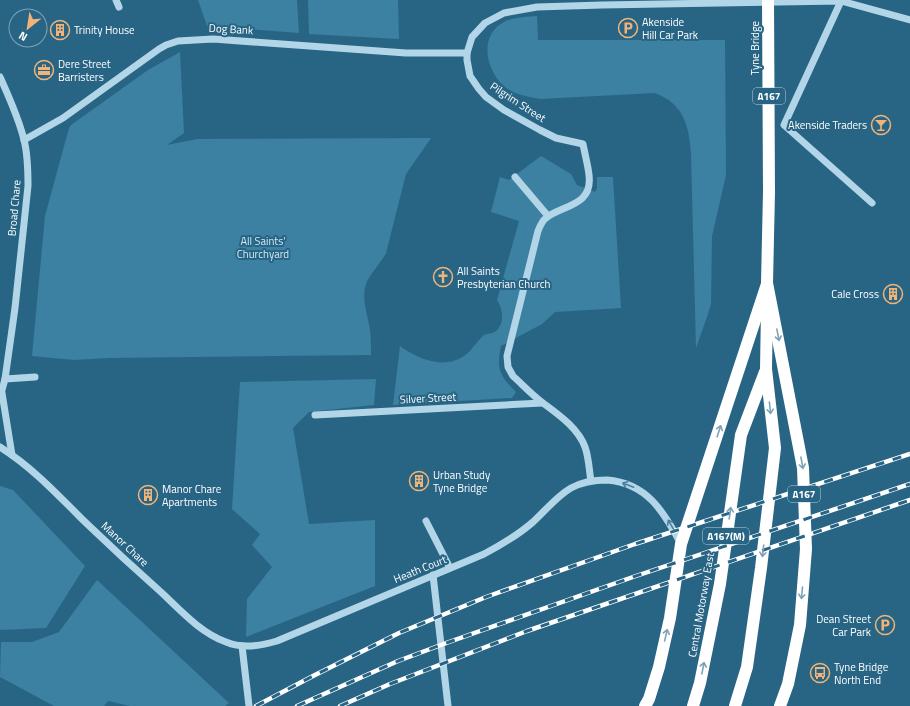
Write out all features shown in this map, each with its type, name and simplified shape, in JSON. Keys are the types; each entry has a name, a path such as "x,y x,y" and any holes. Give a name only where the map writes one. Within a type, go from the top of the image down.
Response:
{"highway":[{"name":"Tyne Bridge","path":"768,0 768,283"},
{"name":"Central Motorway East","path":"735,706 747,667 761,568 775,448 766,369 768,283"},
{"name":"A167","path":"647,704 670,618 681,544 768,283"},
{"name":"A167","path":"768,283 804,468 806,542 800,625 788,684 780,706"},
{"name":"Central Motorway East","path":"693,706 700,683 720,584 741,435 766,369"}],"street":[{"path":"651,0 665,4"},
{"path":"840,1 784,124 872,203"},
{"path":"467,53 472,37 485,23 504,13 537,7 840,1 910,20"},
{"name":"Dog Bank","path":"24,140 63,118 166,44 185,40 213,39 406,53 467,53"},
{"name":"Pilgrim Street","path":"467,53 470,76 479,90 486,96 504,110 556,138 583,144 590,177 586,193 576,203 548,216"},
{"name":"Broad Chare","path":"0,77 9,96 24,140 28,168 28,186 15,308 5,379 1,395 12,455"},
{"path":"515,177 548,216 541,223 538,231 510,343 507,363 510,372 542,403 556,412 573,428 585,448 591,481 604,480 626,483 641,491 658,507 681,544"},
{"path":"5,379 35,377"},
{"name":"Silver Street","path":"315,415 542,403"},
{"name":"Manor Chare","path":"0,447 42,479 109,545 198,626 227,643 242,646"},
{"name":"Heath Court","path":"242,646 255,646 277,641 484,554 508,540 532,523 571,488 591,481"},
{"path":"426,521 450,568"},
{"path":"433,575 448,706"},
{"path":"242,646 249,706"}],"green space":[{"path":"198,0 297,0 299,33 207,26"},
{"path":"308,0 398,0 399,39 309,34"},
{"path":"537,16 538,40 725,40 726,175 712,236 711,304 696,348 691,154 689,134 683,117 673,103 655,93 540,99 513,92 504,86 497,78 488,58 490,38 495,29 508,20"},
{"name":"All Saints' Churchyard","path":"180,52 184,133 167,145 197,139 431,138 406,174 386,253 366,284 364,296 370,330 371,355 109,358 74,360 32,356 45,216 69,128 71,125 148,70"},
{"path":"541,156 571,174 577,185 595,192 597,188 597,177 613,177 621,308 555,312 542,324 501,346 499,366 506,381 516,392 512,398 393,405 400,346 416,356 433,362 451,361 468,353 484,335 494,332 499,328 502,320 502,312 497,300 519,221 491,212 500,177 509,180"},
{"path":"376,379 374,405 309,412 293,428 309,524 375,520 375,586 246,637 247,599 272,567 252,545 260,534 232,509 240,382"},
{"path":"0,486 13,490 85,566 46,628 0,630"},
{"path":"97,580 229,703 225,706 130,706 108,701 104,706 54,706 0,677 1,642 32,642 59,632"}],"railway":[{"path":"256,706 399,633 486,597 635,544 910,454"},
{"path":"297,706 398,661 449,642 633,577 910,484"},
{"path":"340,706 390,684 527,631 910,500"}],"place":[{"name":"Akenside Hill Car Park","path":"628,28"},
{"name":"Trinity House","path":"60,30"},
{"name":"Dere Street Barristers","path":"44,70"},
{"name":"Akenside Traders","path":"881,125"},
{"name":"All Saints Presbyterian Church","path":"443,277"},
{"name":"Cale Cross","path":"893,294"},
{"name":"Urban Study Tyne Bridge","path":"419,481"},
{"name":"Manor Chare Apartments","path":"148,495"},
{"name":"Dean Street Car Park","path":"885,625"},
{"name":"Tyne Bridge North End","path":"820,673"}]}
